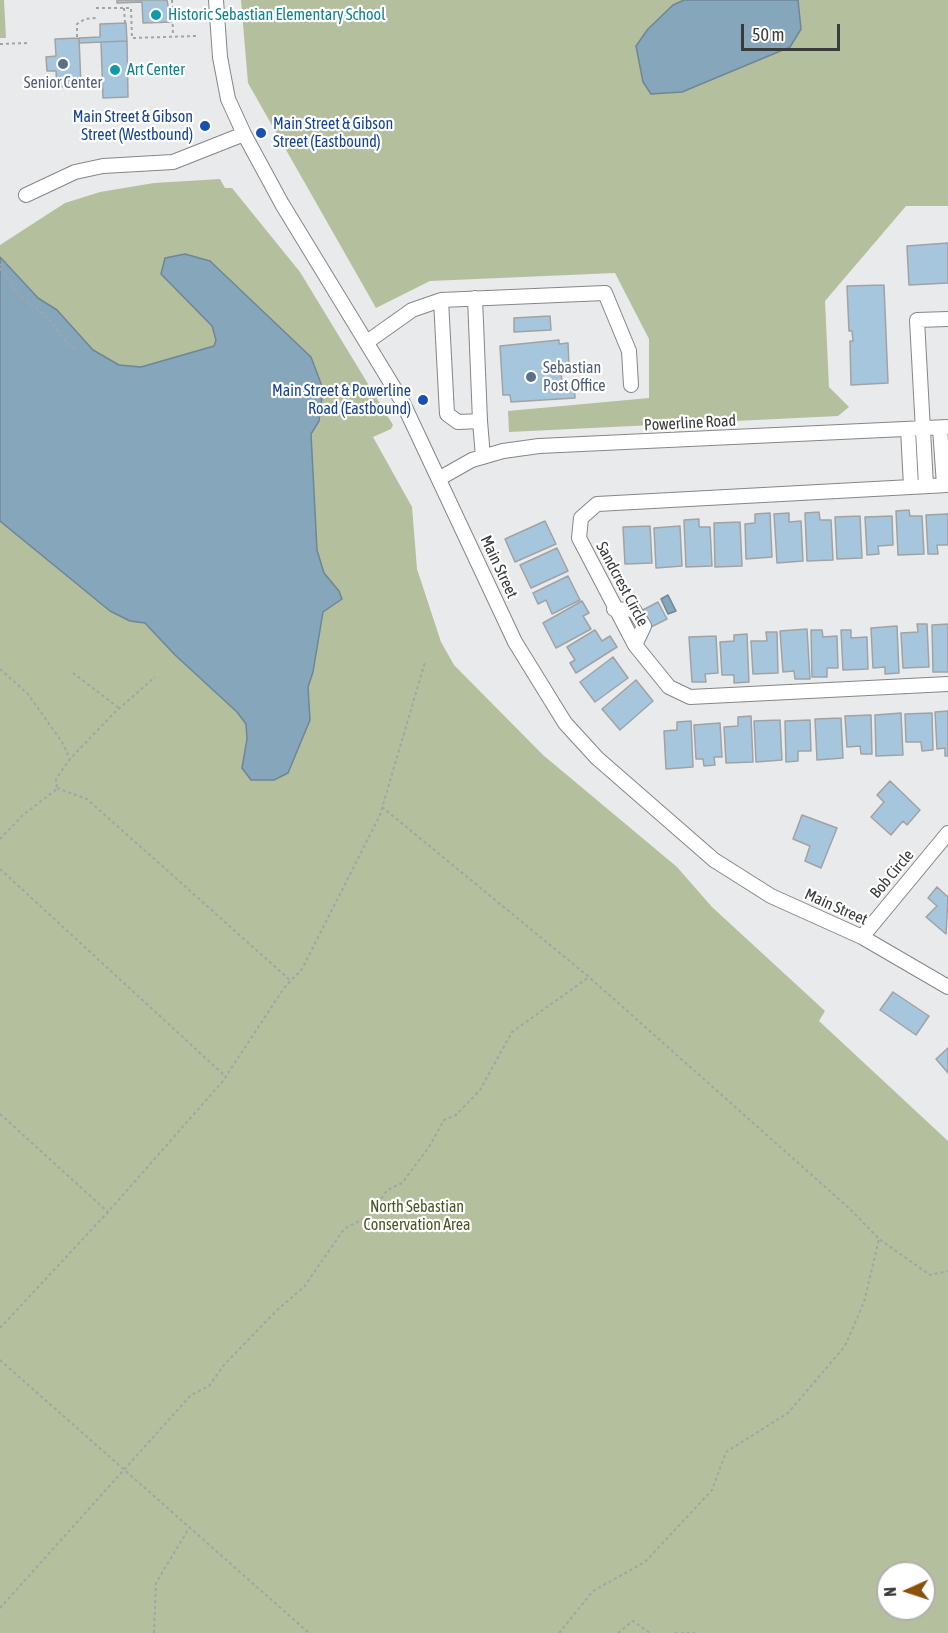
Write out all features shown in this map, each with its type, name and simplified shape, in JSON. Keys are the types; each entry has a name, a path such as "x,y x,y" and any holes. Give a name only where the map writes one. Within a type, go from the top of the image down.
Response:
{"street":[{"name":"Main Street","path":"216,0 220,57 228,99 244,134 282,204 402,401 515,642 566,723 597,758 714,860 771,896 862,936 948,987"},
{"path":"26,195 75,172 103,166 173,162 197,155 244,134"},
{"path":"367,342 412,310 441,300 605,293 629,351 630,385"},
{"path":"475,298 483,457"},
{"path":"441,300 447,414 458,422 480,421"},
{"path":"926,486 917,321 948,319"},
{"path":"944,427 946,485"},
{"name":"Powerline Road","path":"440,478 483,457 539,446 944,427"},
{"path":"908,429 911,486"},
{"name":"Sandcrest Circle","path":"946,485 597,504 581,518 579,538 614,609 635,645 669,687 690,697 948,684"},
{"name":"Bob Circle","path":"862,936 948,833"}],"path":[{"path":"172,0 173,36"},
{"path":"96,8 131,8 132,38"},
{"path":"124,8 125,23"},
{"path":"77,37 77,24 85,19 96,18"},
{"path":"126,38 196,36"},
{"path":"0,44 28,43"},
{"path":"7,262 0,266 19,295 48,318 65,342 77,351"},
{"path":"0,1328 108,1212 226,1077 291,981 302,969 382,807 425,662"},
{"path":"0,669 28,694 62,742 70,759"},
{"path":"73,674 119,708"},
{"path":"57,788 56,779 70,759 119,708 155,677"},
{"path":"57,788 87,799 291,981"},
{"path":"0,839 23,815 57,788"},
{"path":"382,807 589,977 851,1210 879,1239 930,1275 948,1271"},
{"path":"0,868 226,1077"},
{"path":"0,1608 123,1468 191,1395 209,1386 224,1365 277,1310 304,1287 344,1228 371,1215 387,1191 402,1183 429,1147 444,1120 456,1115 480,1090 512,1032 589,977"},
{"path":"0,1114 108,1212"},
{"path":"560,1633 593,1591 645,1562 712,1490 726,1452 788,1413 845,1346 864,1302 879,1239"},
{"path":"0,1360 309,1633"},
{"path":"154,1633 156,1583 189,1527"},
{"path":"618,1633 633,1622 650,1633"},
{"path":"675,1633 695,1633"}],"green space":[{"path":"0,0 4,0 6,38 0,38"},
{"path":"241,0 948,0 948,206 906,206 825,301 829,387 849,407 838,416 509,432 508,411 649,398 649,339 615,273 430,281 376,308 248,83"},
{"name":"North Sebastian Conservation Area","path":"220,179 225,188 232,188 300,272 393,425 391,429 373,437 412,507 417,569 441,642 454,665 543,755 677,867 712,907 825,1011 819,1021 948,1141 948,1633 0,1633 0,245 65,203 100,192 154,183"}],"water":[{"path":"684,0 798,0 801,29 790,47 682,92 651,94 643,82 636,46 648,29 673,5"},
{"path":"185,254 210,261 311,357 323,389 319,421 311,434 317,550 324,573 339,591 342,599 323,612 313,672 308,687 310,720 288,773 274,780 251,780 242,768 247,739 246,724 237,712 175,655 145,623 130,621 110,611 0,521 0,257 38,298 57,310 93,350 119,365 141,367 214,346 216,340 212,326 161,274 165,258"},
{"path":"668,595 676,611 668,614 661,599"}],"building":[{"name":"Historic Sebastian Elementary School","path":"117,0 167,0 171,22 143,23 142,2 117,3"},
{"path":"126,23 127,41 79,43 79,38 100,37 100,24"},
{"name":"Senior Center","path":"79,38 81,86 57,87 56,71 47,71 46,57 56,56 55,39"},
{"name":"Art Center","path":"127,41 128,97 103,98 101,42"},
{"path":"948,243 948,283 909,285 907,246"},
{"path":"884,285 888,383 851,385 850,341 853,341 852,331 849,331 847,286"},
{"path":"550,316 551,330 514,332 514,318"},
{"name":"Sebastian Post Office","path":"559,340 559,344 568,343 569,368 561,369 562,385 574,384 575,398 511,402 510,395 503,395 500,346"},
{"path":"909,510 910,516 922,516 924,554 898,555 896,511"},
{"path":"819,512 820,520 831,520 833,560 807,561 805,513"},
{"path":"770,513 772,557 746,559 745,524 755,523 755,514"},
{"path":"789,513 789,522 801,521 803,561 777,563 774,514"},
{"path":"948,514 948,545 937,545 938,554 928,554 926,515"},
{"path":"860,516 862,558 837,559 835,517"},
{"path":"892,516 893,545 878,546 879,554 867,555 865,517"},
{"path":"699,519 699,527 710,527 712,566 686,567 684,520"},
{"path":"545,521 556,544 515,562 505,539"},
{"path":"740,522 742,566 715,567 714,523"},
{"path":"650,526 652,563 625,564 623,527"},
{"path":"680,526 682,566 656,568 654,528"},
{"path":"557,548 568,571 531,588 520,565"},
{"path":"568,576 580,600 552,614 546,600 538,604 533,593"},
{"path":"582,601 589,613 583,616 591,629 556,648 543,623"},
{"path":"658,602 667,619 649,628 641,611"},
{"path":"917,624 927,624 929,667 903,668 901,633 918,632"},
{"path":"948,624 948,672 933,672 932,625"},
{"path":"897,626 899,673 885,674 885,667 873,668 871,628"},
{"path":"807,629 810,679 795,679 794,671 783,672 780,631"},
{"path":"595,630 602,641 610,636 617,647 576,673 570,663 575,660 567,647"},
{"path":"811,630 822,630 823,637 837,636 838,668 827,668 827,677 812,677"},
{"path":"841,630 851,630 851,638 867,637 868,669 843,670"},
{"path":"766,632 777,632 778,673 753,674 751,641 767,641"},
{"path":"747,634 749,682 734,683 734,675 722,675 720,642 734,641 734,635"},
{"path":"716,636 718,673 705,674 706,682 692,682 689,637"},
{"path":"613,657 628,678 595,702 580,682"},
{"path":"636,680 653,701 620,730 602,709"},
{"path":"948,711 948,756 945,756 945,748 937,749 935,712"},
{"path":"901,713 903,755 876,756 875,715"},
{"path":"932,713 933,750 922,751 921,742 906,742 905,714"},
{"path":"871,715 872,754 861,754 860,746 847,747 845,716"},
{"path":"751,716 753,762 726,763 724,727 738,726 738,717"},
{"path":"841,718 843,758 817,760 815,719"},
{"path":"780,720 782,760 756,762 754,721"},
{"path":"810,720 811,751 798,751 798,761 786,762 785,721"},
{"path":"691,721 693,767 666,769 664,731 677,730 677,722"},
{"path":"720,723 722,757 714,757 715,765 704,766 703,759 696,759 694,725"},
{"path":"890,781 920,810 907,825 903,821 891,835 871,817 884,802 877,795"},
{"path":"802,815 837,828 821,868 805,861 810,846 793,839"},
{"path":"937,887 948,897 946,934 926,917 937,906 928,898"},
{"path":"893,992 929,1016 916,1035 880,1010"},
{"path":"948,1048 948,1073 936,1059"}],"place":[{"name":"Historic Sebastian Elementary School","path":"156,15"},
{"name":"Senior Center","path":"63,64"},
{"name":"Art Center","path":"115,70"},
{"name":"Main Street & Gibson Street (Westbound)","path":"205,126"},
{"name":"Main Street & Gibson Street (Eastbound)","path":"261,133"},
{"name":"Sebastian Post Office","path":"531,377"},
{"name":"Main Street & Powerline Road (Eastbound)","path":"423,400"}]}
